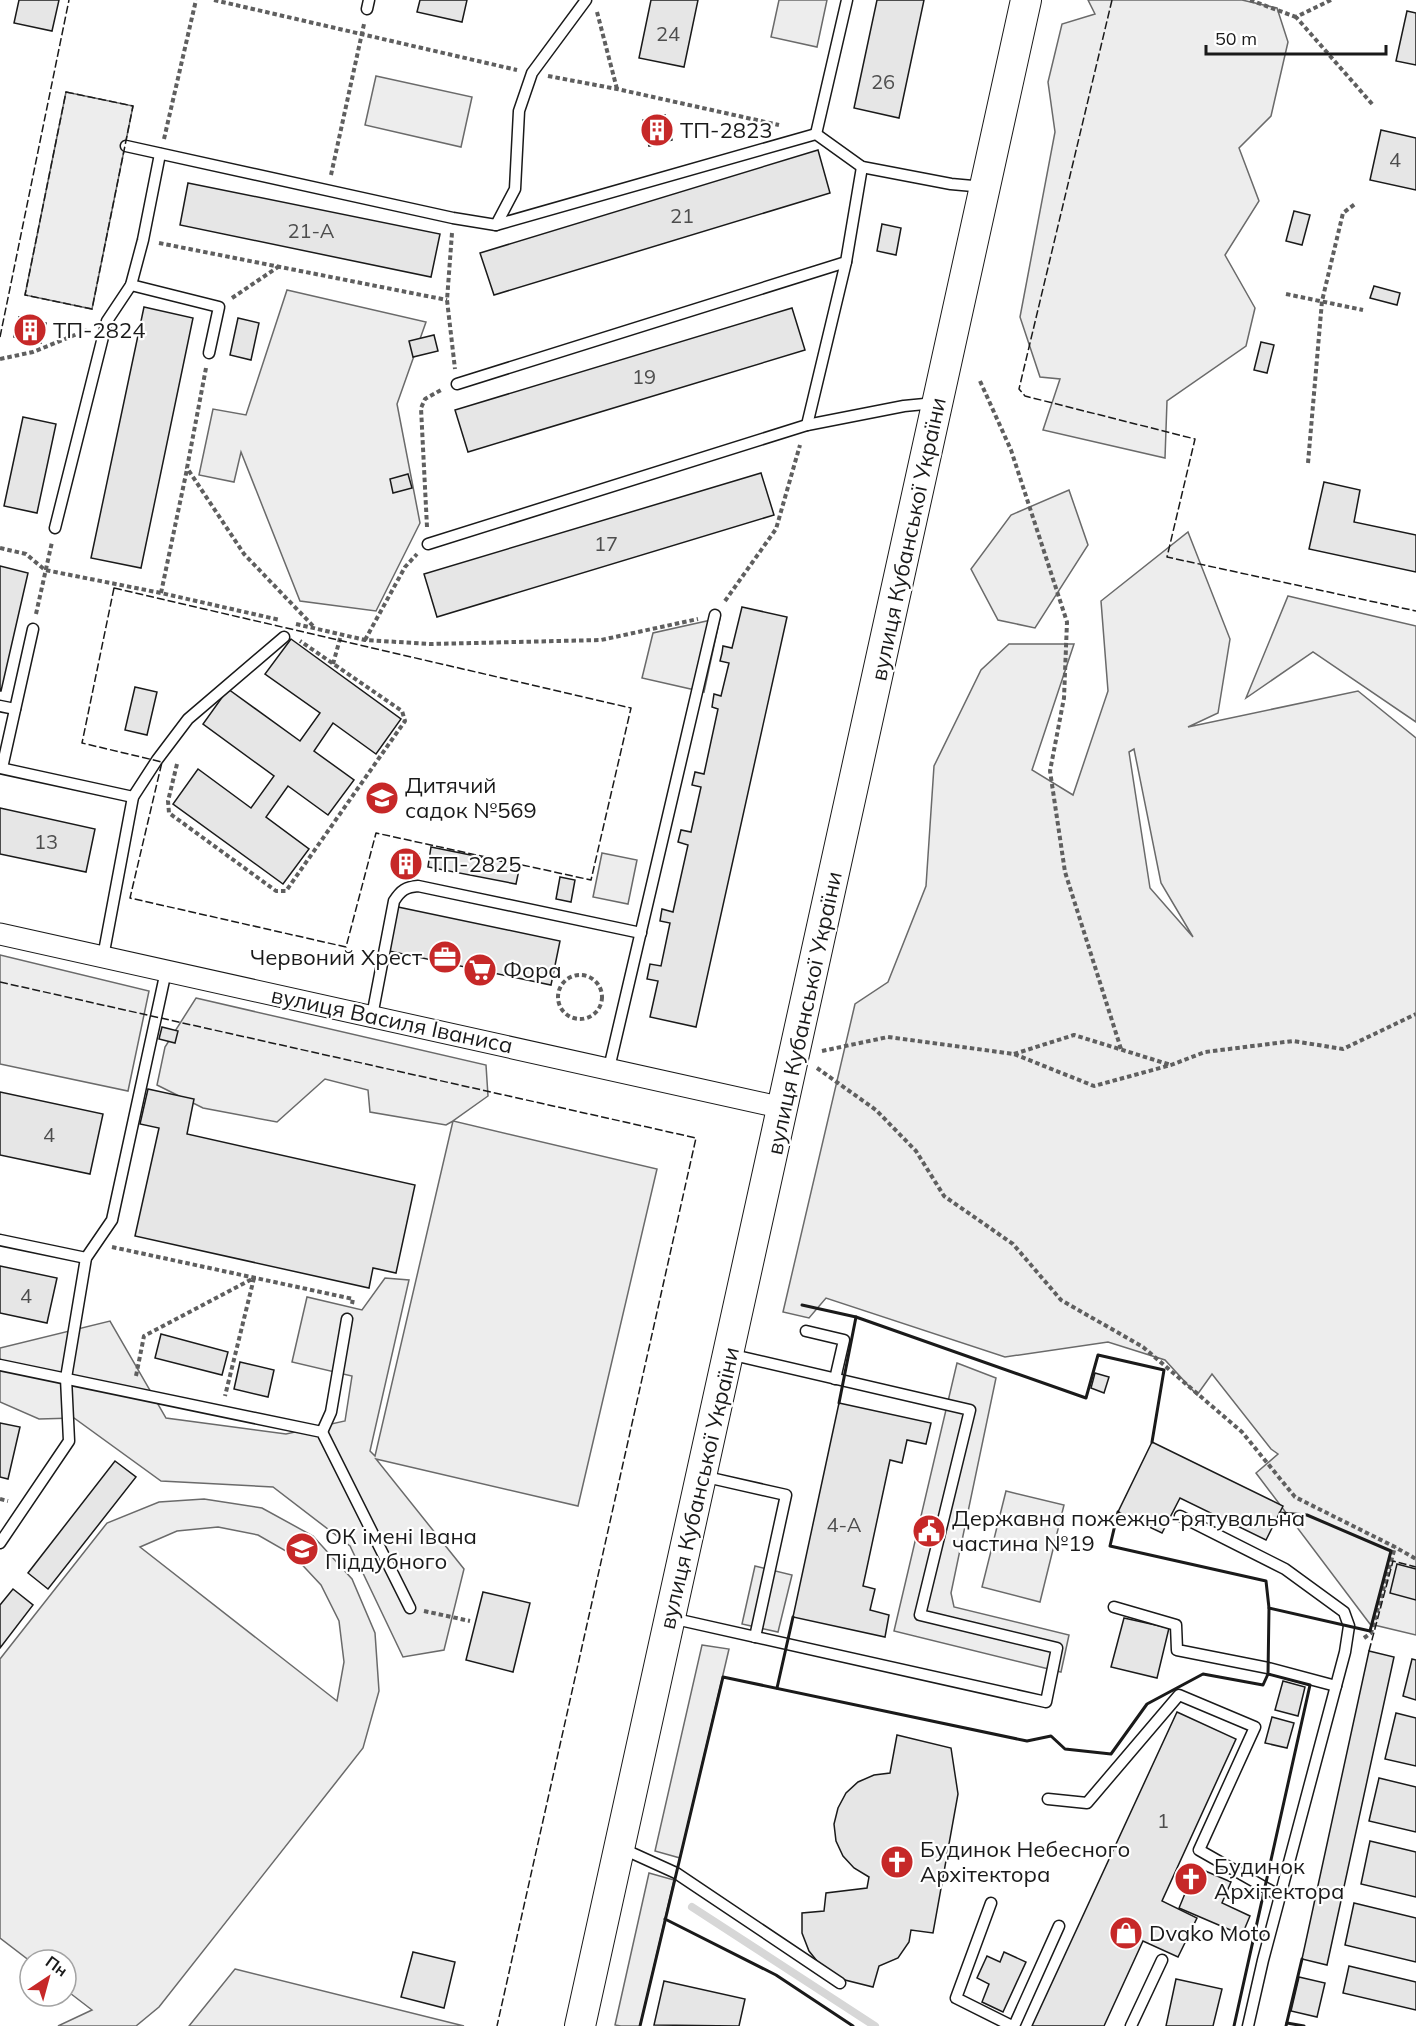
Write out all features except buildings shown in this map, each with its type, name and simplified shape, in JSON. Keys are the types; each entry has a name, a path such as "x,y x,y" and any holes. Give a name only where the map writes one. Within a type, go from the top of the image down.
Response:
{"street":[{"name":"вулиця Кубанської України","path":"580,2026 1026,0"},
{"name":"вулиця Василя Іваниса","path":"0,934 783,1108"}],"lane":[{"path":"496,225 515,189 519,111 532,73 586,0"},
{"path":"816,134 847,0"},
{"path":"126,146 453,218 496,225 816,134"},
{"path":"816,134 862,167 951,184 984,187"},
{"path":"55,528 107,321 131,285 160,154"},
{"path":"807,425 846,262 862,167"},
{"path":"457,384 846,262"},
{"path":"131,285 219,307 209,353"},
{"path":"428,544 807,425 904,406 938,403"},
{"path":"609,1068 715,615"},
{"path":"33,629 1,768 133,797"},
{"path":"103,957 133,797 188,719 284,637"},
{"path":"0,706 15,709"},
{"path":"372,1016 394,901 408,886 418,886 641,933"},
{"path":"0,1543 69,1441 66,1378 86,1258 112,1220 166,971"},
{"path":"0,1240 86,1258"},
{"path":"322,1432 331,1412 347,1319"},
{"path":"806,1331 844,1340 835,1379"},
{"path":"670,1618 1046,1702 1057,1648 920,1614 970,1410 729,1354"},
{"path":"0,1365 322,1432"},
{"path":"322,1432 410,1608"},
{"path":"702,1476 786,1495 755,1637"},
{"path":"1180,1516 1285,1569 1344,1612 1349,1626 1345,1652 1248,2026"},
{"path":"1114,1607 1176,1625 1177,1650 1268,1668 1336,1686"},
{"path":"1048,1798 1087,1803 1179,1695 1255,1727 1199,1850 1280,1896"},
{"path":"620,1847 676,1873 840,1983"},
{"path":"992,1902 956,1998 1013,2026 1059,1926"},
{"path":"1131,2026 1162,1960"}],"path":[{"path":"160,154 196,0"},
{"path":"1250,0 1296,17 1373,105"},
{"path":"1296,17 1331,0"},
{"path":"328,190 368,5"},
{"path":"596,11 617,89"},
{"path":"1308,463 1322,301 1343,213 1355,204"},
{"path":"142,240 447,300"},
{"path":"219,307 279,267"},
{"path":"1286,294 1363,309"},
{"path":"0,359 33,352 107,321"},
{"path":"161,593 209,353"},
{"path":"980,381 1011,450 1067,622 1064,698 1050,771 1065,872 1121,1049"},
{"path":"294,623 365,640 431,644 601,640 715,615 776,529 807,425"},
{"path":"187,468 244,554 316,628"},
{"path":"33,629 55,528"},
{"path":"0,548 26,554 45,570 161,593 283,621"},
{"path":"365,640 405,567"},
{"path":"333,664 341,635"},
{"path":"188,719 168,801 169,813 276,891 286,891 405,721 402,711 294,637 284,637"},
{"path":"579,975 589,977 596,981 600,988 601,1004 591,1017 574,1019 566,1015 561,1008 558,992 562,983 570,977 579,975"},
{"path":"818,1052 888,1037 1014,1054 1094,1086 1171,1065 1205,1052 1293,1041 1343,1049 1416,1014"},
{"path":"1014,1054 1074,1035 1171,1065"},
{"path":"817,1068 876,1110 916,1151 944,1196 1012,1244 1061,1300 1143,1347 1242,1432 1295,1497 1416,1559"},
{"path":"96,1244 353,1299 347,1319"},
{"path":"133,1392 144,1336 254,1278"},
{"path":"222,1411 254,1278"},
{"path":"1345,1652 1371,1633 1395,1547"},
{"path":"410,1608 470,1621"}],"shaded area":[{"path":"779,0 827,0 817,47 771,37"},
{"path":"1088,0 1242,0 1277,8 1288,42 1271,116 1239,148 1259,201 1225,255 1255,308 1246,346 1167,401 1165,458 1043,430 1060,379 1040,377 1020,317 1055,132 1048,82 1062,24 1095,14"},
{"path":"376,76 472,97 461,147 365,125"},
{"path":"66,92 133,106 92,309 25,295"},
{"path":"287,290 426,322 397,404 420,523 376,611 300,601 241,452 234,482 199,475 213,409 246,415"},
{"path":"1069,490 1088,545 1035,628 998,620 971,569 1011,515"},
{"path":"1188,532 1230,639 1218,713 1188,727 1358,691 1416,738 1416,1635 1370,1624 1256,1473 1278,1454 1271,1449 1212,1374 1197,1395 1165,1360 1108,1342 1005,1357 826,1298 809,1318 783,1312 855,1004 888,982 926,886 934,766 981,670 1009,644 1074,644 1032,770 1073,795 1108,691 1101,601","holes":["1134,749 1161,883 1193,937 1150,888 1129,752"]},
{"path":"1288,596 1416,626 1416,722 1313,652 1246,698"},
{"path":"720,618 704,692 642,678 653,633"},
{"path":"602,853 637,860 628,904 593,897"},
{"path":"0,955 149,991 128,1091 0,1064"},
{"path":"196,998 486,1065 488,1096 446,1125 370,1112 368,1090 325,1079 277,1122 203,1108 157,1085 165,1047"},
{"path":"453,1121 657,1169 578,1506 376,1459 464,1569 444,1650 403,1657 350,1546 273,1487 161,1481 74,1418 39,1419 0,1402 0,1348 110,1321 166,1418 286,1434 345,1421 352,1376 292,1362 307,1297 362,1310 385,1278 409,1280 370,1451 375,1456"},
{"path":"957,1363 996,1378 951,1593 954,1607 1069,1635 1061,1672 894,1631"},
{"path":"1006,1491 1064,1505 1040,1602 982,1587"},
{"path":"204,1499 262,1508 313,1536 352,1579 375,1633 379,1691 363,1748 159,2007 136,2026 58,2026 92,2010 78,1999 78,1948 18,1948 18,1952 0,1938 0,1659 107,1523 159,1502","holes":["218,1527 258,1535 293,1555 321,1585 339,1621 344,1662 337,1701 140,1547 177,1531"]},
{"path":"755,1566 792,1575 778,1632 742,1624"},
{"path":"702,1645 729,1649 680,1858 655,1851"},
{"path":"649,1873 674,1880 640,2026 615,2025"},
{"path":"235,1969 464,2026 189,2026"}],"waterway":[{"path":"692,1907 875,2026"}],"fence":[{"path":"0,337 69,0"},
{"path":"1112,0 1019,389 1025,396 1195,439 1167,557 1416,611"},
{"path":"66,92 133,106 92,309 25,295 66,92"},
{"path":"114,588 631,708 591,880 376,833 346,947 130,898 162,762 82,743 114,588"},
{"path":"0,982 696,1138 497,2026"},
{"path":"1369,1651 1393,1561 1416,1567"}],"wall":[{"path":"802,1305 856,1317 1086,1398 1098,1355 1164,1370 1152,1442"},
{"path":"839,1403 856,1317"},
{"path":"1118,1512 1110,1546 1266,1581 1269,1608 1370,1631 1391,1551 1307,1515 1280,1513"},
{"path":"1234,2026 1310,1685 1268,1674 1269,1608"},
{"path":"777,1688 793,1617"},
{"path":"640,2026 723,1677 1027,1741 1051,1736 1065,1749 1111,1754 1147,1704 1203,1674 1263,1685 1268,1674"},
{"path":"665,1919 776,1975 853,2026"},
{"path":"1286,2026 1302,1959"},
{"path":"1287,2023 1304,2026"}],"place":[{"name":"ТП-2823","path":"657,130"},
{"name":"ТП-2824","path":"30,330"},
{"name":"Дитячий садок №569","path":"382,798"},
{"name":"ТП-2825","path":"406,864"},
{"name":"Червоний Хрест","path":"445,957"},
{"name":"Фора","path":"480,970"},
{"name":"Державна пожежно-рятувальна частина №19","path":"929,1531"},
{"name":"ОК імені Івана Піддубного","path":"302,1549"},
{"name":"Будинок Небесного Архітектора","path":"897,1862"},
{"name":"Будинок Архітектора","path":"1191,1879"},
{"name":"Dvako Moto","path":"1126,1933"}]}
